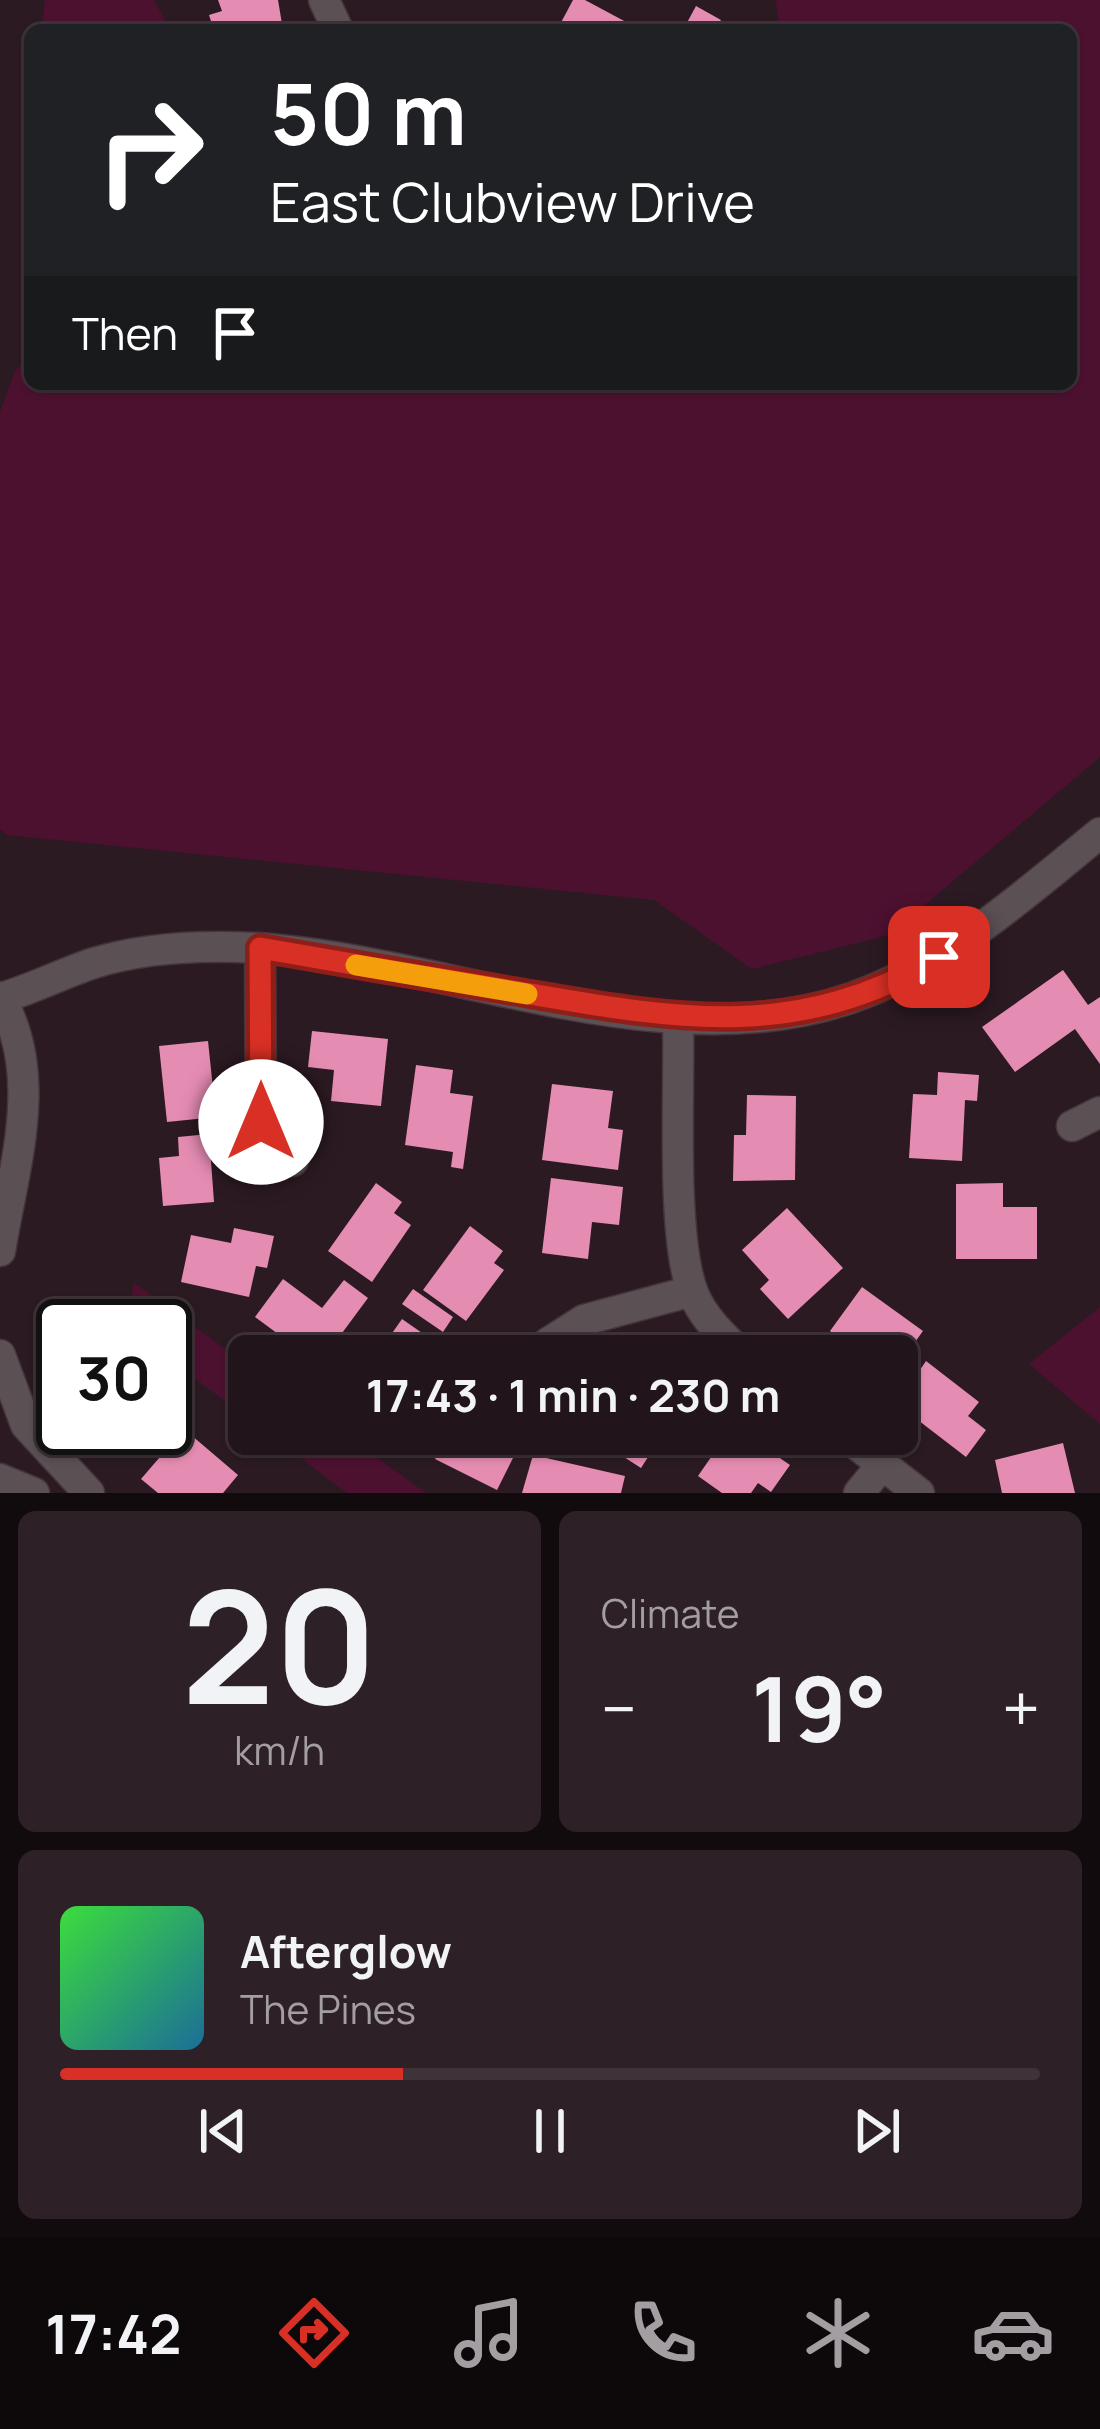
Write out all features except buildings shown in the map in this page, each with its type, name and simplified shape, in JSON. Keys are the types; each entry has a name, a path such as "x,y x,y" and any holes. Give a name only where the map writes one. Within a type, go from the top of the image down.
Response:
{"street":[{"path":"0,1251 26,1094 19,1030 0,998 95,963 167,948 260,948 678,1019 782,1015 847,999 910,974 968,939 1100,833"},
{"path":"260,948 261,1122 293,1161"},
{"path":"678,1019 683,1238 692,1291 722,1335"},
{"path":"561,1335 584,1320 692,1291"},
{"path":"0,1355 26,1425 89,1493"},
{"path":"869,1455 919,1493"},
{"path":"860,1493 882,1465"},
{"path":"0,1479 34,1493"}],"shaded area":[{"path":"45,0 154,0 167,24 43,24"},
{"path":"776,0 1100,0 1100,757 889,935 752,969 654,900 7,835 0,829 0,412 15,371 24,361 24,390 1077,390 1077,24 778,24"},
{"path":"133,1282 156,1299 132,1299"},
{"path":"1100,1307 1100,1424 1029,1364"},
{"path":"192,1325 228,1351 228,1403 192,1376"},
{"path":"297,1455 373,1455 426,1493 347,1493"}],"slow traffic":[{"path":"356,965 527,994"}],"route":[{"path":"261,1122 260,948 678,1019 782,1015 847,999 939,957"}]}
